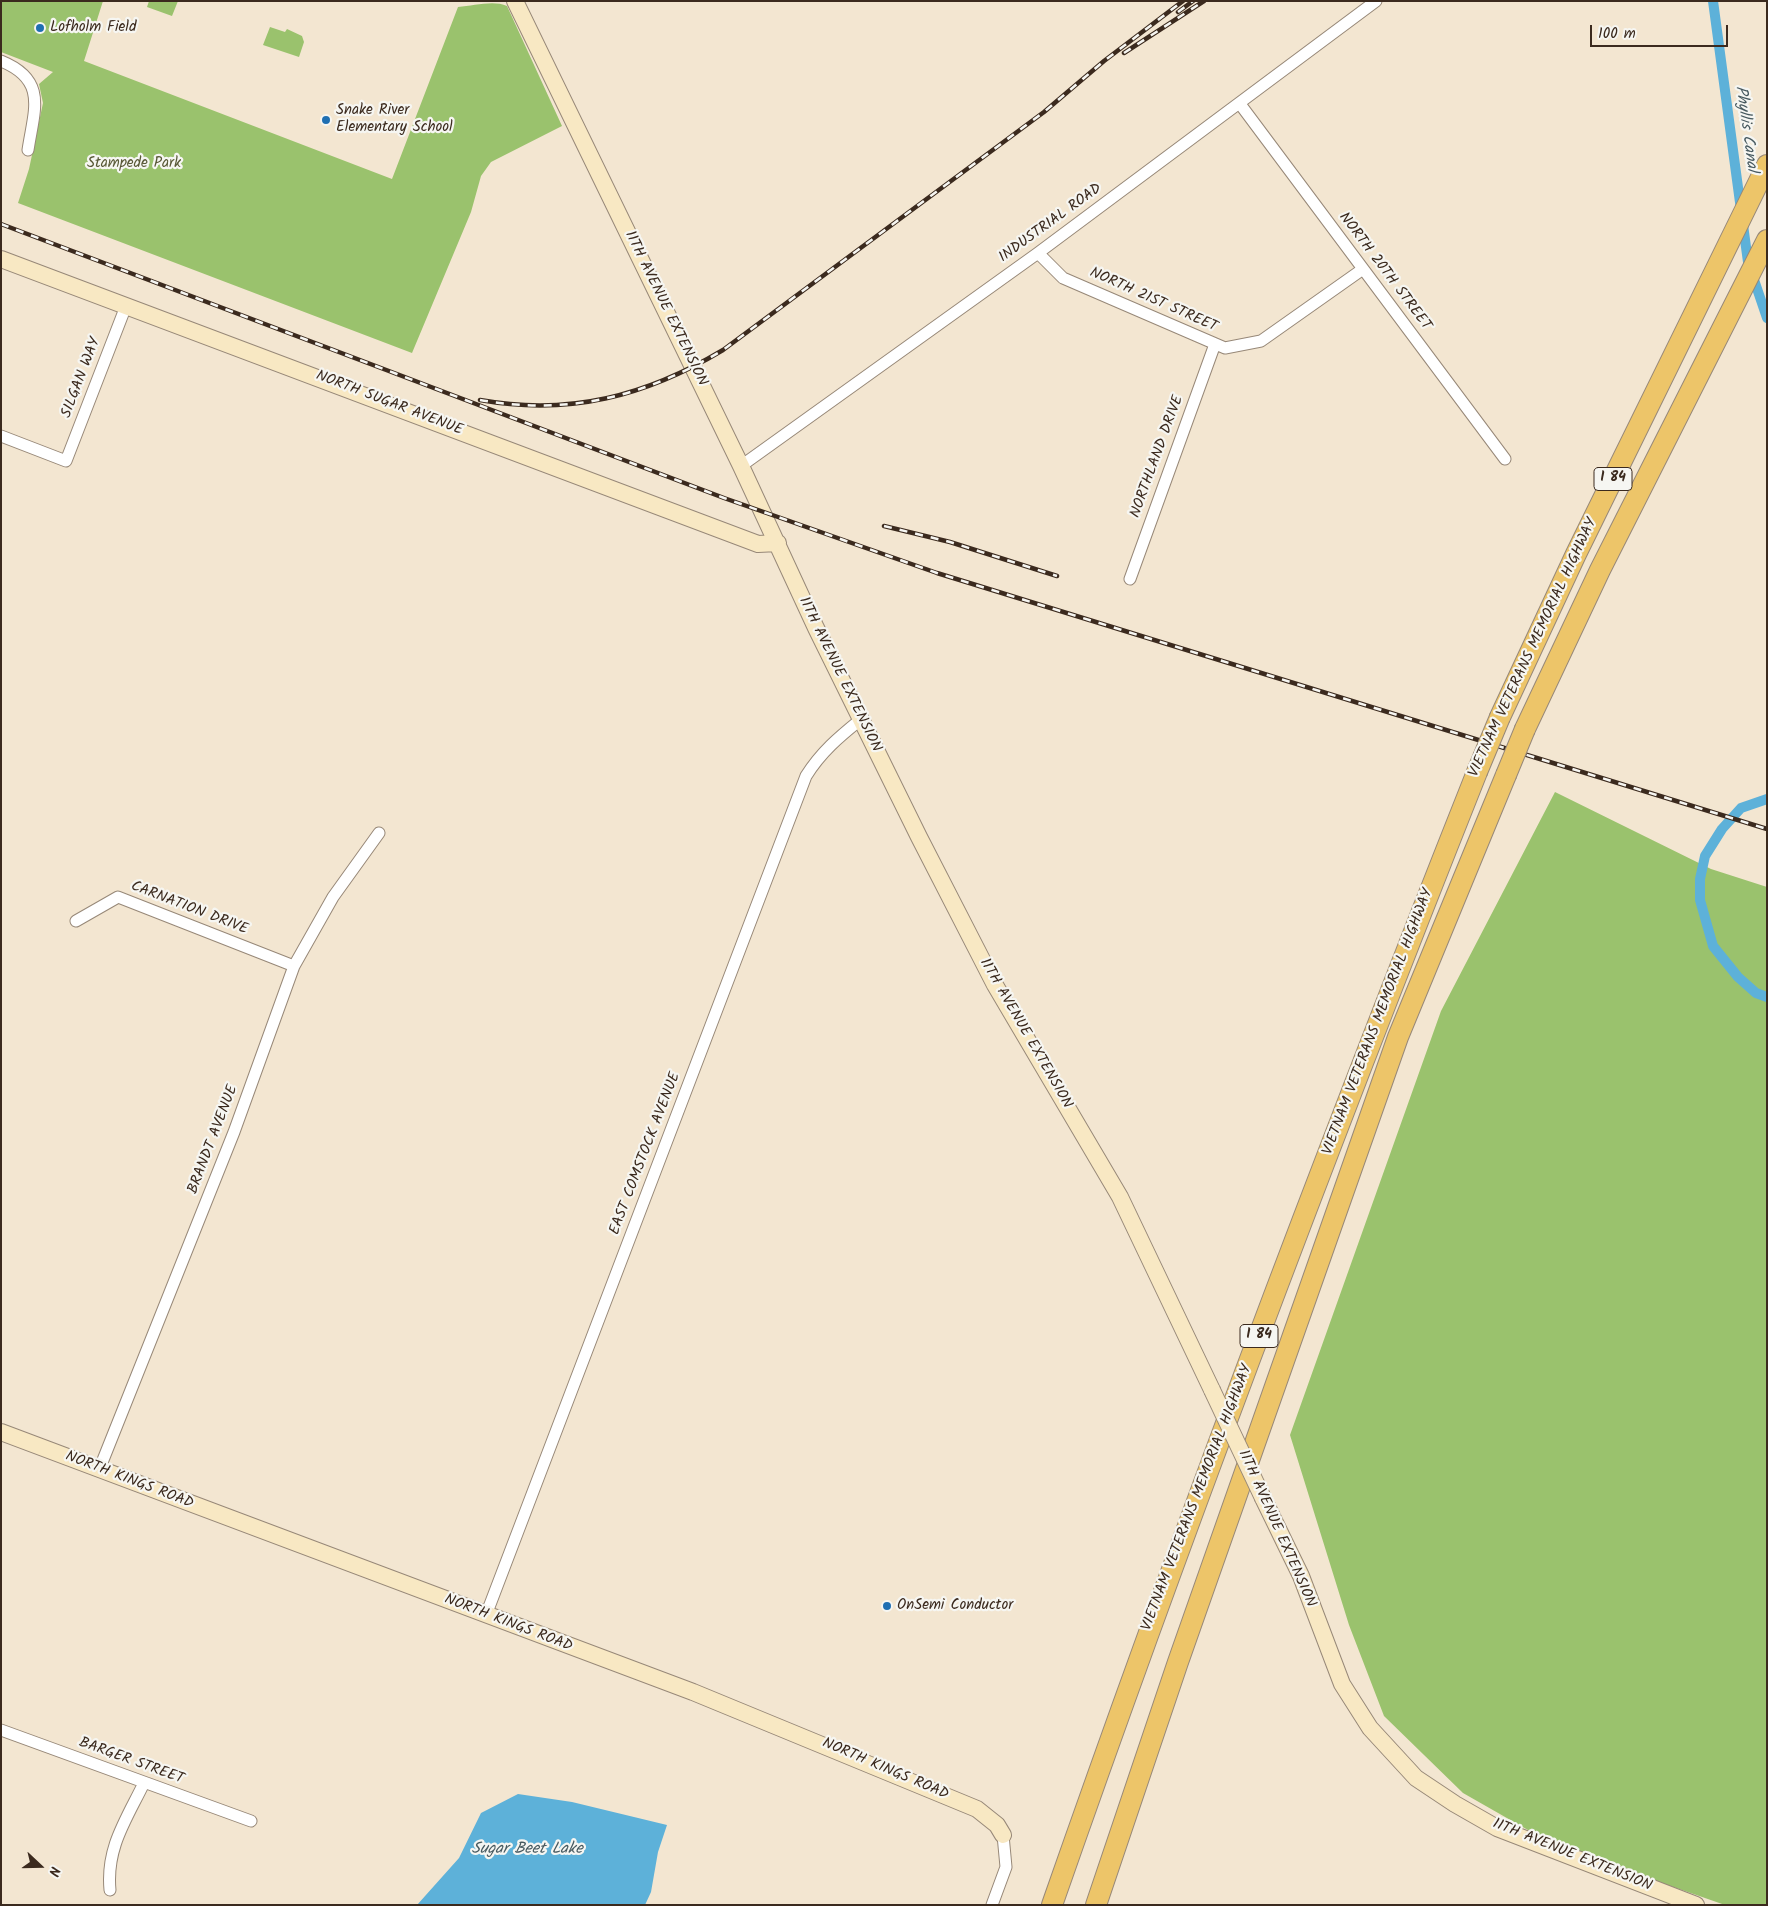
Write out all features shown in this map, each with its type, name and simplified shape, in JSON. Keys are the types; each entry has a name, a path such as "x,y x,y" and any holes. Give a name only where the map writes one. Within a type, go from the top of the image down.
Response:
{"highway":[{"path":"1749,198 1767,156"},
{"name":"VIETNAM VETERANS MEMORIAL HIGHWAY","path":"1052,1905 1154,1615 1377,1023 1477,772 1500,717 1576,554 1730,244 1749,198 1767,164"},
{"name":"VIETNAM VETERANS MEMORIAL HIGHWAY","path":"1096,1905 1178,1662 1398,1037 1525,729 1600,570 1672,426 1743,296 1765,250"}],"street":[{"name":"11TH AVENUE EXTENSION","path":"515,1 778,543 860,720 990,978 1120,1197 1301,1576 1342,1684 1370,1728 1416,1778 1455,1804 1497,1828 1696,1905"},
{"name":"INDUSTRIAL ROAD","path":"741,466 1038,253 1376,1"},
{"path":"1,62 14,66 26,75 33,86 36,101 28,150"},
{"name":"NORTH 20TH STREET","path":"1240,104 1505,459"},
{"name":"NORTH 21ST STREET","path":"1038,253 1063,278 1225,348 1261,342 1364,269"},
{"name":"NORTH SUGAR AVENUE","path":"1,259 519,452 758,544 778,543"},
{"name":"SILGAN WAY","path":"1,436 66,461 126,306"},
{"name":"NORTHLAND DRIVE","path":"1130,579 1215,344"},
{"name":"EAST COMSTOCK AVENUE","path":"486,1615 806,776 817,759 828,747 860,720"},
{"name":"BRANDT AVENUE","path":"99,1470 234,1132 294,966 333,897 379,833"},
{"name":"CARNATION DRIVE","path":"76,921 118,898 294,966"},
{"name":"NORTH KINGS ROAD","path":"1,1432 693,1692 977,1809 998,1825 1003,1835"},
{"name":"BARGER STREET","path":"1,1730 251,1821"},
{"path":"110,1890 108,1871 113,1847 144,1783"},
{"path":"992,1905 1006,1867 1003,1835"}],"green space":[{"name":"Stampede Park","path":"1,1 103,1 84,61 392,179 458,7 490,3 502,4 507,6 562,126 491,162 481,176 471,212 412,353 18,203 29,169 43,103 39,84 53,72 1,52"},
{"path":"149,1 178,1 172,16 147,7"},
{"path":"270,27 285,32 287,29 302,36 304,42 299,57 263,45"},
{"path":"1555,792 1711,869 1767,887 1767,1905 1725,1905 1556,1846 1463,1793 1384,1716 1349,1625 1290,1435 1441,1011"}],"water":[{"name":"Sugar Beet Lake","path":"518,1794 572,1802 667,1825 658,1852 651,1892 645,1905 417,1905 459,1858 481,1813"}],"waterway":[{"name":"Phyllis Canal","path":"1713,1 1748,262 1767,318"},
{"name":"Phyllis Canal","path":"1767,799 1741,808 1722,829 1705,856 1700,879 1700,900 1713,946 1738,977 1756,993 1767,997"}],"railway":[{"path":"480,400 545,405 576,403 606,398 636,390 665,379 723,350 1044,112 1104,61 1183,1"},
{"path":"1178,12 1193,1"},
{"path":"1124,53 1204,1"},
{"path":"1,224 724,498 937,573 1767,829"},
{"path":"884,526 950,542 1057,576"}],"place":[{"name":"Lofholm Field","path":"40,28"},
{"name":"Snake River Elementary School","path":"326,120"},
{"name":"OnSemi Conductor","path":"887,1606"}]}
